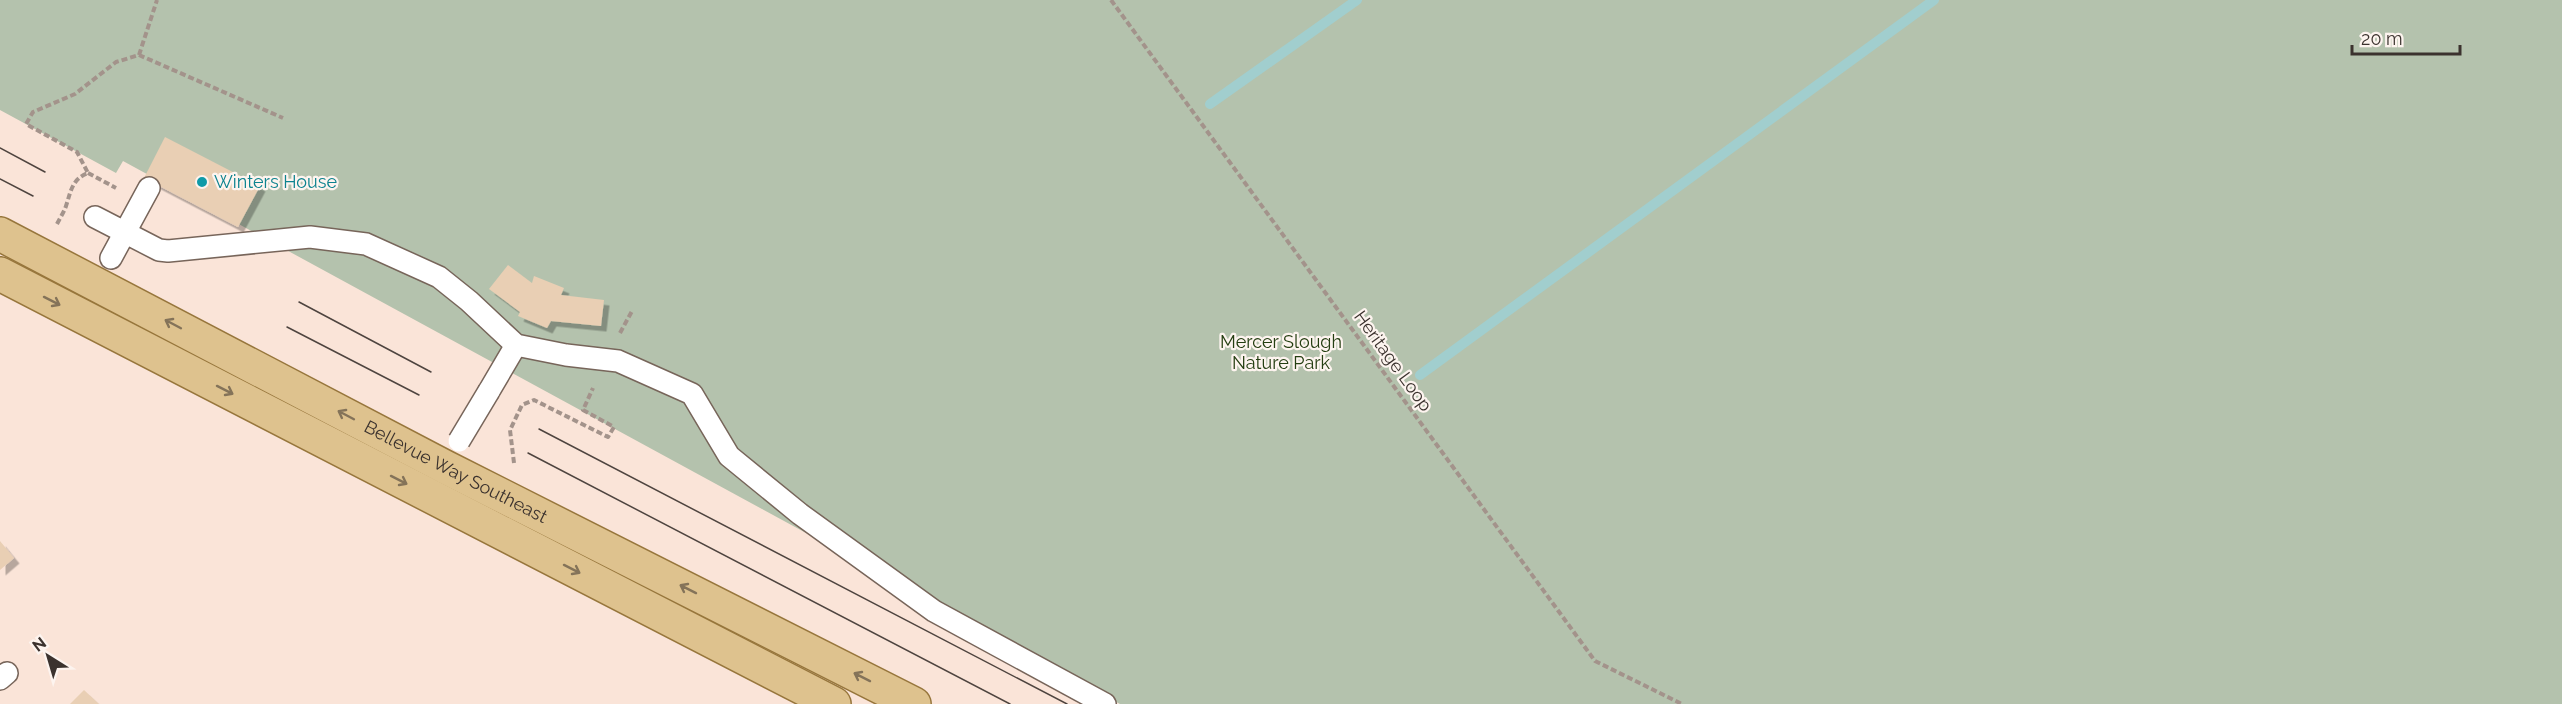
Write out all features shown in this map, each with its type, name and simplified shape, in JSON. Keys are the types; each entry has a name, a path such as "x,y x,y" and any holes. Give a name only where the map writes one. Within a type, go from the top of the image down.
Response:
{"main road":[{"name":"Bellevue Way Southeast","path":"0,234 452,454 914,704"},
{"name":"Bellevue Way Southeast","path":"0,274 834,704"}],"lane":[{"path":"111,258 149,188"},
{"path":"95,217 159,249 168,251 310,237 366,244 439,278 469,301 516,345 618,361 692,394 729,456 800,514 933,611 1105,704"},
{"path":"452,454 516,345"}],"path":[{"path":"139,55 157,0"},
{"name":"Heritage Loop","path":"1111,0 1595,661 1682,704"},
{"path":"54,229 66,207 70,189 79,176 88,173 77,152 26,124 33,112 75,94 116,62 139,55 283,118"},
{"path":"516,473 510,429 525,402 534,400 608,437 614,427 583,410 632,310"}],"green space":[{"name":"Mercer Slough Nature Park","path":"0,0 2562,0 2562,704 1120,704 123,161 116,173 0,110"}],"building":[{"name":"Winters House","path":"165,137 260,186 238,227 144,178"},
{"path":"508,265 532,283 534,276 564,288 561,295 604,300 601,326 551,321 547,328 518,316 520,312 489,289"},
{"path":"0,541 14,558 0,570"},
{"path":"84,690 99,704 70,704"}],"waterway":[{"path":"1210,104 1357,0"},
{"path":"1420,375 1934,0"}],"tram line":[{"path":"0,148 45,172"},
{"path":"0,179 33,196"},
{"path":"299,302 431,372"},
{"path":"287,327 419,395"},
{"path":"539,429 1067,704"},
{"path":"528,453 1010,704"}],"place":[{"name":"Winters House","path":"202,182"}]}
